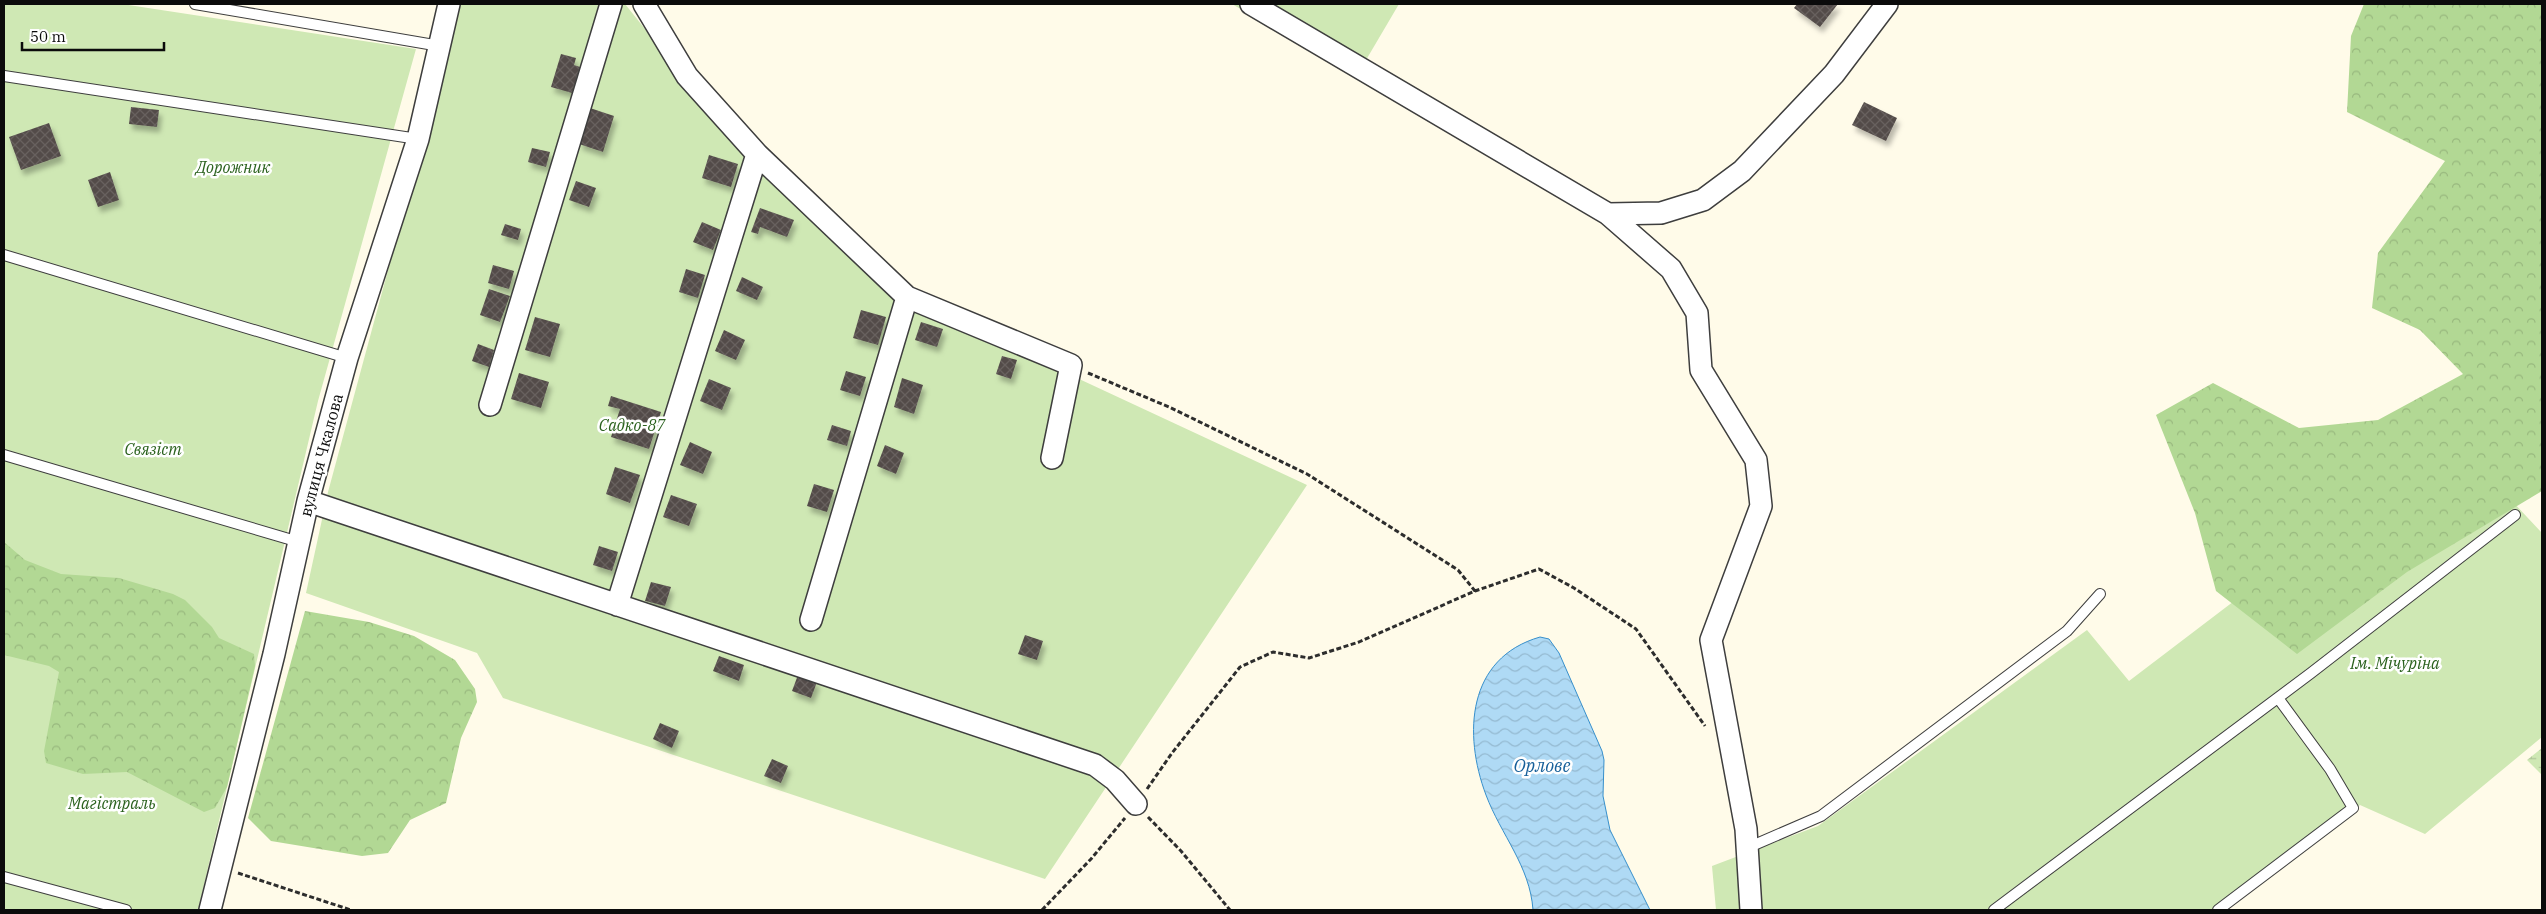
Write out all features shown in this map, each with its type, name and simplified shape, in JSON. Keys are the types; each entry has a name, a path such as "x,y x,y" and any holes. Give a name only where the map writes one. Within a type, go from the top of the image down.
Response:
{"street":[{"name":"вулиця Чкалова","path":"210,910 308,501 347,358 418,139 449,4"},
{"path":"490,404 611,4"},
{"path":"644,4 687,76 757,154 907,297 1071,365 1052,458"},
{"path":"1251,4 1608,214 1671,269 1697,313 1701,370 1756,460 1761,506 1711,640 1746,829 1751,910"},
{"path":"1608,214 1661,213 1703,200 1742,171 1834,74 1887,4"},
{"path":"617,605 757,154"},
{"path":"811,620 907,297"},
{"path":"308,501 1095,765 1115,780 1136,804"}],"lane":[{"path":"195,4 440,46"},
{"path":"4,76 418,139"},
{"path":"4,255 347,358"},
{"path":"4,455 299,542"},
{"path":"1994,910 2278,698 2515,515"},
{"path":"1747,848 1821,816 2067,631 2100,594"},
{"path":"2218,910 2353,808 2330,769 2278,698"},
{"path":"4,877 126,910"}],"path":[{"path":"1071,365 1169,407 1307,474 1458,570 1475,591"},
{"path":"1042,910 1091,859 1136,804 1172,753 1240,667 1274,652 1309,658 1359,642 1475,591 1539,570 1574,588 1636,629 1688,705 1711,733"},
{"path":"1136,804 1181,851 1230,910"},
{"path":"221,867 351,910"}],"green space":[{"path":"4,4 122,4 416,49 318,401 198,910 4,910"},
{"name":"Садко-87","path":"460,4 625,4 734,140 899,299 1077,378 1307,485 1045,879 503,698 477,653 306,593 328,492"},
{"path":"1232,4 1399,4 1356,77"},
{"path":"2364,4 2542,4 2542,491 2407,572 2297,654 2216,591 2195,513 2156,415 2213,383 2299,428 2378,420 2463,374 2420,330 2372,308 2378,253 2445,161 2347,112 2351,36"},
{"name":"Ім. Мічуріна","path":"2451,436 2542,533 2542,737 2425,834 2360,805 2225,910 1716,910 1712,866 1818,826 2087,630 2129,681"},
{"path":"4,542 25,560 61,574 119,578 173,594 185,600 212,627 219,638 254,654 255,666 227,787 215,808 204,812 127,772 83,774 46,763 44,751 59,672 49,666 4,655"},
{"path":"305,611 369,622 414,636 455,660 475,689 477,702 461,738 446,803 410,820 388,853 362,856 271,841 248,818"},
{"path":"2542,748 2542,775 2527,760"}],"water":[{"name":"Орлове","path":"1540,637 1549,639 1559,653 1602,751 1604,760 1603,796 1610,830 1650,910 1533,910 1531,894 1521,865 1492,810 1479,772 1474,748 1474,724 1477,701 1485,680 1498,662 1516,647"}],"building":[{"path":"1797,4 1838,4 1820,27 1794,8"},
{"path":"561,54 576,58 574,65 580,67 572,93 551,87"},
{"path":"1864,102 1897,118 1886,141 1852,125"},
{"path":"131,107 159,110 157,127 129,124"},
{"path":"590,108 614,116 603,152 579,144"},
{"path":"49,123 61,156 21,170 9,137"},
{"path":"532,148 550,152 546,167 528,162"},
{"path":"709,155 738,164 731,187 702,178"},
{"path":"110,172 119,200 98,207 88,180"},
{"path":"576,181 596,188 589,207 569,200"},
{"path":"760,208 794,220 787,237 760,227 758,234 751,232"},
{"path":"702,222 721,230 713,250 693,242"},
{"path":"505,224 521,229 518,240 501,235"},
{"path":"493,265 514,271 509,289 488,283"},
{"path":"686,269 705,275 698,298 679,292"},
{"path":"742,277 763,287 757,300 736,291"},
{"path":"489,289 510,296 500,322 480,315"},
{"path":"861,310 886,317 878,345 853,338"},
{"path":"535,317 560,324 550,357 525,350"},
{"path":"921,322 943,329 937,347 915,340"},
{"path":"724,330 745,340 736,360 715,351"},
{"path":"478,344 494,350 489,367 472,361"},
{"path":"1002,356 1017,360 1011,379 996,374"},
{"path":"846,371 866,377 860,396 840,390"},
{"path":"519,373 549,382 541,408 511,399"},
{"path":"902,378 923,385 914,414 894,407"},
{"path":"709,379 731,388 722,410 700,401"},
{"path":"611,396 661,412 649,449 611,437 620,409 608,406"},
{"path":"832,425 851,431 847,446 827,440"},
{"path":"690,442 712,452 703,474 680,465"},
{"path":"885,445 904,453 896,474 877,466"},
{"path":"615,467 640,475 630,503 606,494"},
{"path":"814,484 834,490 827,512 807,506"},
{"path":"671,495 697,504 689,526 663,517"},
{"path":"599,546 618,552 612,571 593,565"},
{"path":"651,582 671,587 665,606 645,601"},
{"path":"1025,635 1043,641 1037,660 1018,654"},
{"path":"719,656 744,665 739,681 713,671"},
{"path":"798,675 817,682 811,698 792,691"},
{"path":"660,723 679,731 672,748 653,739"},
{"path":"772,759 788,766 781,783 764,776"}],"park label":[{"name":"Дорожник","path":"233,167"},
{"name":"Связіст","path":"153,449"},
{"name":"Магістраль","path":"112,803"}]}
